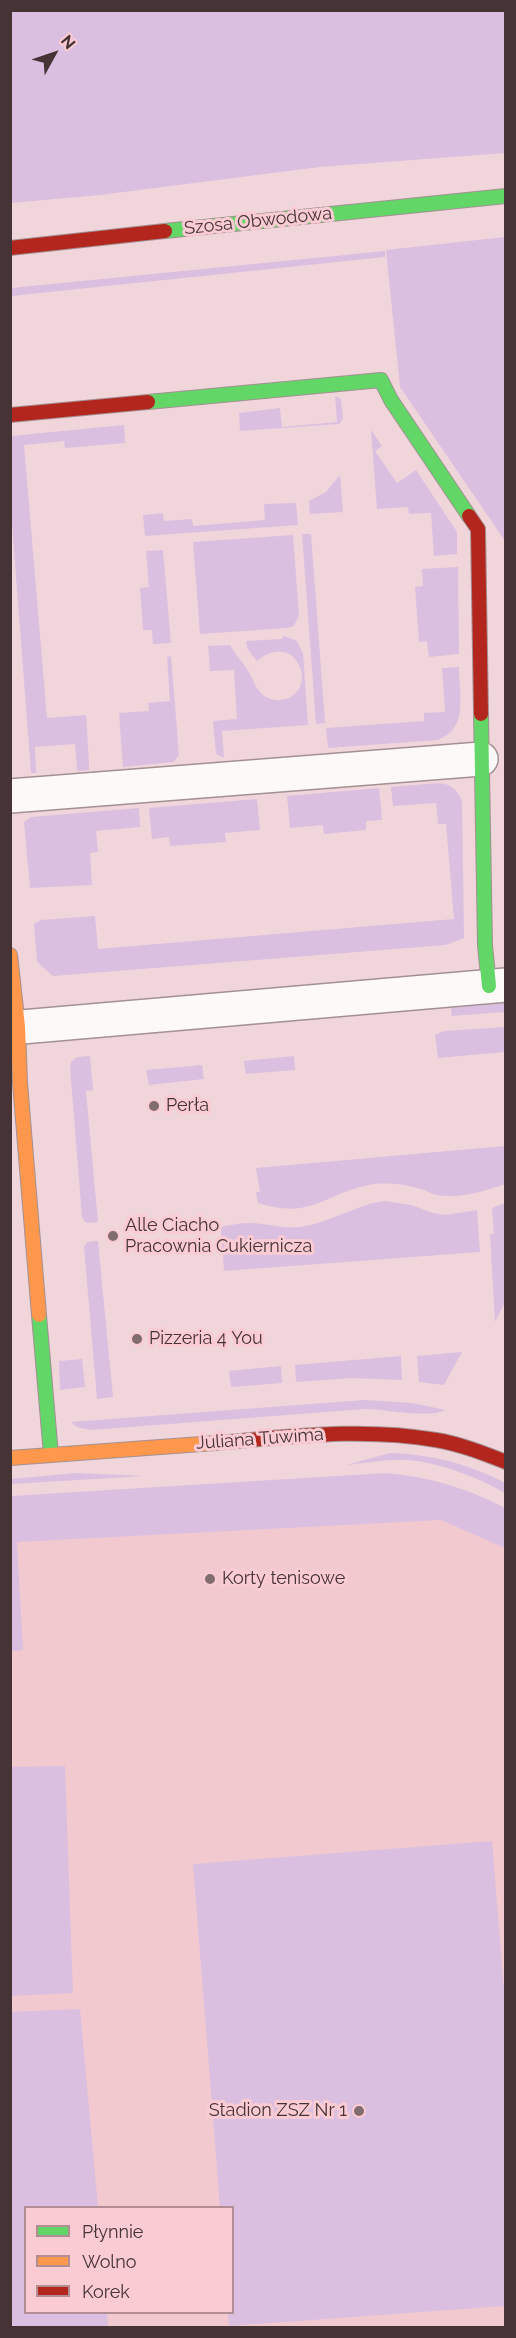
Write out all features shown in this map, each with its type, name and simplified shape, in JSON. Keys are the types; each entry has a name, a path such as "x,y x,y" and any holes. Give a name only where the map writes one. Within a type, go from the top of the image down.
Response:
{"street":[{"name":"Szosa Obwodowa","path":"10,248 373,208 506,196"},
{"path":"10,415 381,380 391,400 478,529 485,945 497,985 14,1028"},
{"path":"10,796 481,759"},
{"path":"10,955 14,1028 51,1455"},
{"name":"Juliana Tuwima","path":"10,1458 340,1433 419,1436 453,1443 506,1462"}],"shaded area":[{"path":"11,10 505,11 505,153 320,167 100,195 11,203"},
{"path":"505,237 505,541 400,387 386,250"},
{"path":"385,251 385,257 11,296 11,288"},
{"path":"335,396 341,399 343,419 339,424 240,431 239,413 280,408 282,427 337,422"},
{"path":"124,425 125,443 65,448 64,441 24,445 47,718 86,715 89,762 89,770 77,771 75,744 35,747 36,773 31,773 11,511 11,436"},
{"path":"371,430 382,446 375,451 397,483 416,470 457,532 457,554 434,556 431,513 409,514 408,507 377,509"},
{"path":"340,475 343,512 310,514 309,501 326,492"},
{"path":"296,503 298,525 145,536 143,515 163,513 164,521 192,519 193,526 265,520 264,504"},
{"path":"302,534 311,534 325,723 316,724"},
{"path":"293,535 299,615 294,626 200,634 193,542"},
{"path":"163,550 171,643 153,644 152,630 143,630 140,588 149,587 146,551"},
{"path":"458,567 459,654 429,657 427,641 419,642 415,587 423,586 422,569"},
{"path":"283,636 296,640 303,653 308,725 222,731 224,758 216,754 213,721 237,719 234,670 210,671 208,646 230,645 260,692 270,699 281,700 293,695 300,687 302,676 299,666 293,657 283,652 271,653 257,661 247,648 246,641 282,639"},
{"path":"171,656 179,755 174,762 123,767 119,713 149,711 148,703 170,701 167,657"},
{"path":"459,667 460,710 454,728 447,735 437,740 328,748 326,728 424,721 424,713 445,712 442,668"},
{"path":"438,783 453,788 462,801 464,938 446,945 53,976 37,962 34,924 41,920 95,916 98,949 454,919 446,824 438,824 436,803 393,806 391,787"},
{"path":"379,788 382,820 366,821 366,830 324,834 323,825 290,828 287,796"},
{"path":"257,799 260,830 225,833 226,842 170,846 169,837 152,839 149,808"},
{"path":"139,808 140,827 96,831 98,852 90,853 92,885 30,888 24,822 31,817"},
{"path":"505,1003 505,1012 452,1016 451,1008"},
{"path":"505,1027 505,1052 438,1058 435,1035 444,1031"},
{"path":"90,1056 93,1090 86,1091 98,1222 86,1223 82,1217 70,1068 71,1062 77,1057"},
{"path":"294,1056 295,1070 246,1074 244,1061"},
{"path":"202,1065 204,1079 149,1085 146,1070"},
{"path":"505,1146 505,1184 472,1194 446,1196 408,1186 382,1184 353,1189 316,1204 292,1209 258,1203 256,1192 260,1192 256,1168"},
{"path":"384,1201 411,1205 445,1215 477,1210 480,1252 224,1271 221,1227 249,1223 300,1227"},
{"path":"505,1203 505,1302 495,1322 490,1234 494,1234 492,1208"},
{"path":"98,1241 113,1397 97,1399 84,1247 87,1242"},
{"path":"462,1352 444,1385 419,1382 417,1356"},
{"path":"401,1356 402,1380 352,1378 296,1382 295,1365"},
{"path":"82,1359 85,1387 60,1390 59,1361"},
{"path":"281,1366 282,1383 231,1387 229,1371"},
{"path":"364,1400 413,1403 445,1410 438,1413 418,1414 365,1409 91,1430 77,1427 71,1422"},
{"path":"390,1453 420,1455 464,1465 505,1483 505,1493 483,1482 433,1464 393,1460 347,1465"},
{"path":"75,1473 145,1476 11,1484 11,1479"},
{"path":"386,1473 448,1484 505,1508 505,1548 441,1520 17,1542 23,1650 11,1651 11,1496"},
{"path":"405,1504 505,1547 505,2327 11,2327 10,1525"},
{"path":"65,1766 73,1993 11,1996 11,1767"},
{"name":"Stadion ZSZ Nr 1","path":"492,1841 506,2015 505,2306 229,2326 228,2314 234,2314 234,2206 220,2206 193,1864"},
{"path":"80,2009 98,2206 24,2206 24,2314 107,2314 108,2327 11,2327 11,2012"}],"traffic: fast":[{"path":"165,231 506,196"},
{"path":"148,402 381,380 391,400 469,516"},
{"path":"481,714 485,945 489,986"},
{"path":"39,1315 51,1455"}],"traffic: slow":[{"path":"10,955 18,1027 20,1083 39,1315"},
{"path":"10,1458 215,1443"}],"traffic: jam":[{"path":"10,248 165,231"},
{"path":"10,415 148,402"},
{"path":"469,516 478,529 481,714"},
{"path":"215,1443 326,1434 381,1434 445,1442 506,1462"}],"place":[{"name":"Perła","path":"154,1106"},
{"name":"Alle Ciacho Pracownia Cukiernicza","path":"113,1236"},
{"name":"Pizzeria 4 You","path":"137,1339"},
{"name":"Korty tenisowe","path":"210,1579"},
{"name":"Stadion ZSZ Nr 1","path":"359,2111"}]}
